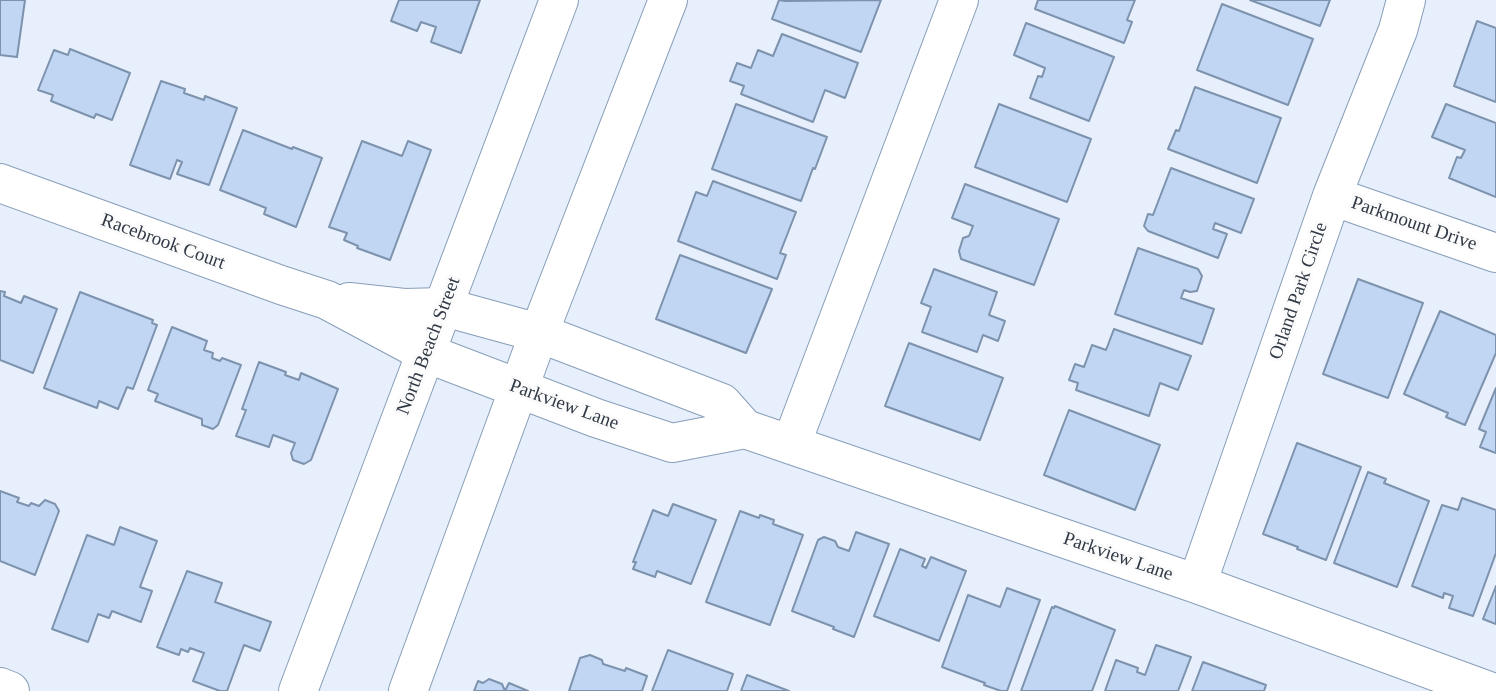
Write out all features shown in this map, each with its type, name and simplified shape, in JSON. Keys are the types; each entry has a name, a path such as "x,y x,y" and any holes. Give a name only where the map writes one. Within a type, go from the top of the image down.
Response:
{"street":[{"name":"North Beach Street","path":"298,691 559,0"},
{"path":"408,691 539,333 668,0"},
{"path":"791,445 959,0"},
{"name":"Orland Park Circle","path":"1196,584 1332,197 1398,30 1406,0"},
{"name":"Racebrook Court","path":"0,183 327,300 426,353"},
{"name":"Parkmount Drive","path":"1332,197 1496,253"},
{"name":"Racebrook Court","path":"327,300 404,307 444,307"},
{"name":"Parkview Lane","path":"444,307 539,333 722,403 745,429 1196,584 1489,691"},
{"name":"Parkview Lane","path":"426,353 596,418 672,443 745,429"},
{"path":"0,687 10,691"}],"building":[{"path":"0,0 25,0 17,57 0,55"},
{"path":"399,0 480,0 461,53 431,42 436,27 421,22 417,31 391,21"},
{"path":"779,0 881,0 861,52 772,19"},
{"path":"1038,0 1135,0 1127,20 1132,22 1124,43 1035,9"},
{"path":"1250,0 1330,0 1320,26"},
{"path":"1222,4 1313,39 1288,105 1197,70"},
{"path":"1477,21 1496,28 1496,102 1454,86"},
{"path":"1026,23 1114,57 1089,121 1030,98 1038,76 1042,77 1045,68 1014,55"},
{"path":"782,34 858,63 845,98 825,90 813,122 741,94 744,86 730,81 737,63 751,68 758,50 773,56"},
{"path":"70,49 130,73 112,120 96,114 94,118 51,101 53,95 38,90 54,50 68,55"},
{"path":"161,81 185,89 184,93 204,100 205,96 237,108 209,185 177,174 182,162 177,160 170,179 130,165"},
{"path":"1195,87 1281,118 1257,183 1168,149 1176,130 1179,131"},
{"path":"736,104 827,137 801,201 712,169"},
{"path":"999,104 1091,139 1067,202 975,167"},
{"path":"1446,104 1496,123 1496,197 1449,178 1457,157 1461,158 1465,150 1432,137"},
{"path":"243,130 322,158 296,227 264,214 266,208 220,190"},
{"path":"362,141 402,156 408,141 431,150 390,260 357,248 358,246 344,240 347,233 329,227"},
{"path":"1171,168 1254,199 1241,233 1215,223 1213,229 1227,234 1218,258 1148,231 1144,226 1148,214 1153,215"},
{"path":"713,181 796,212 780,253 786,255 777,279 678,241 696,192 707,196"},
{"path":"965,184 1059,219 1034,285 961,259 959,251 963,238 969,236 973,226 952,218"},
{"path":"1138,248 1198,269 1202,276 1197,291 1184,290 1181,298 1214,309 1202,344 1115,314"},
{"path":"680,255 772,289 746,353 656,319"},
{"path":"934,269 997,292 989,315 1005,321 998,341 983,335 977,352 922,332 931,307 921,303"},
{"path":"1358,279 1423,303 1388,398 1323,374"},
{"path":"0,291 5,292 4,296 21,303 24,296 57,309 33,373 0,360"},
{"path":"80,292 153,320 152,323 157,325 133,389 127,387 118,409 99,401 97,408 44,388"},
{"path":"1440,311 1496,335 1496,353 1465,425 1446,417 1448,413 1404,394"},
{"path":"172,327 207,341 204,350 213,353 212,358 220,361 222,358 241,365 218,425 213,429 202,425 202,419 155,401 158,394 148,390"},
{"path":"1114,329 1191,356 1178,390 1160,383 1149,416 1076,390 1078,383 1069,380 1075,364 1084,367 1092,345 1106,350"},
{"path":"909,343 1003,378 980,440 885,406"},
{"path":"259,362 299,380 301,373 338,389 311,460 304,464 293,460 291,453 295,443 273,435 269,447 236,436 246,410 242,409"},
{"path":"1496,388 1496,453 1480,447 1486,432 1479,429"},
{"path":"1069,410 1160,445 1135,510 1044,475"},
{"path":"1297,443 1361,467 1326,560 1263,534"},
{"path":"1368,472 1386,479 1384,483 1429,501 1397,587 1334,563"},
{"path":"0,491 19,498 17,502 29,506 31,503 39,506 45,500 55,504 59,511 35,575 0,561"},
{"path":"1462,498 1496,510 1496,553 1473,616 1449,608 1453,596 1444,593 1443,598 1412,586 1442,505 1458,510"},
{"path":"673,504 716,520 691,584 657,571 655,577 633,569 636,562 633,562 653,510 668,516"},
{"path":"740,511 774,520 773,524 803,535 770,625 706,602"},
{"path":"120,527 157,541 140,587 152,591 141,622 112,611 109,618 98,614 88,642 52,629 87,535 114,545"},
{"path":"856,532 889,544 854,637 792,611 818,540 824,537 849,551"},
{"path":"900,549 925,559 922,566 926,568 931,557 966,571 939,641 874,616"},
{"path":"187,571 222,583 215,602 271,622 260,651 244,645 227,691 193,681 204,653 190,648 188,652 181,649 179,655 157,647"},
{"path":"1496,586 1496,624 1483,619"},
{"path":"1007,588 1040,600 1007,691 1001,691 942,667 968,595 1000,607"},
{"path":"1052,607 1115,630 1092,691 1021,691"},
{"path":"1156,645 1191,657 1178,691 1105,691 1116,660 1138,668 1137,672 1145,675"},
{"path":"668,650 733,674 727,691 652,691"},
{"path":"590,655 602,660 603,664 625,671 626,668 647,676 642,691 569,691 580,658"},
{"path":"1203,662 1266,685 1264,691 1192,691"},
{"path":"747,675 789,691 741,691"},
{"path":"489,679 502,684 505,691 474,691 478,681 483,683"},
{"path":"509,683 528,691 505,691"}]}
